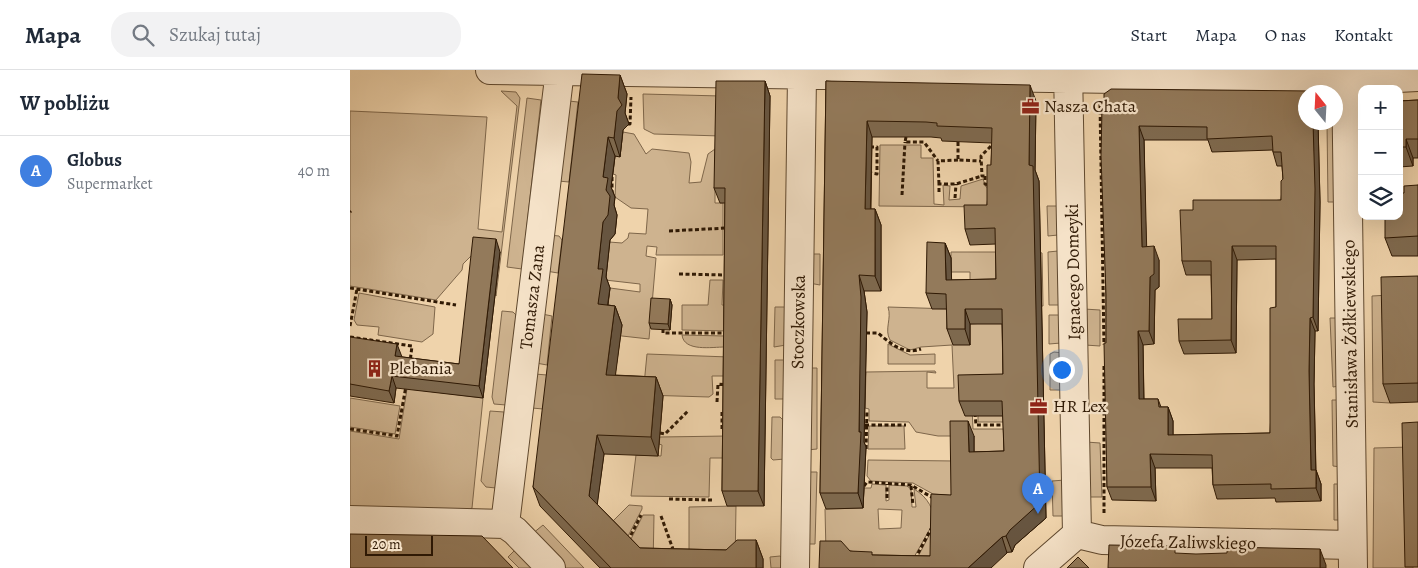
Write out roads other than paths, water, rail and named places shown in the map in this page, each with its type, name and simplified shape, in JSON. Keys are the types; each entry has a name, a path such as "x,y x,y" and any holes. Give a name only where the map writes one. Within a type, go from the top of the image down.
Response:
{"street":[{"path":"490,70 802,76 1069,75 1318,82 1346,75 1418,77"},
{"name":"Tomasza Zana","path":"504,524 560,71"},
{"name":"Ignacego Domeyki","path":"1069,75 1077,534"},
{"name":"Stanisława Żółkiewskiego","path":"1346,75 1353,557"},
{"name":"Stoczkowska","path":"795,568 802,76"},
{"path":"350,520 504,524 515,532 551,568"},
{"path":"1038,568 1077,534"},
{"name":"Józefa Zaliwskiego","path":"1077,534 1102,540 1353,557"}],"place":[{"name":"Nasza Chata","path":"1030,106"},
{"name":"Plebania","path":"375,368"},
{"name":"HR Lex","path":"1039,406"},
{"name":"Globus","path":"1038,514"}]}
